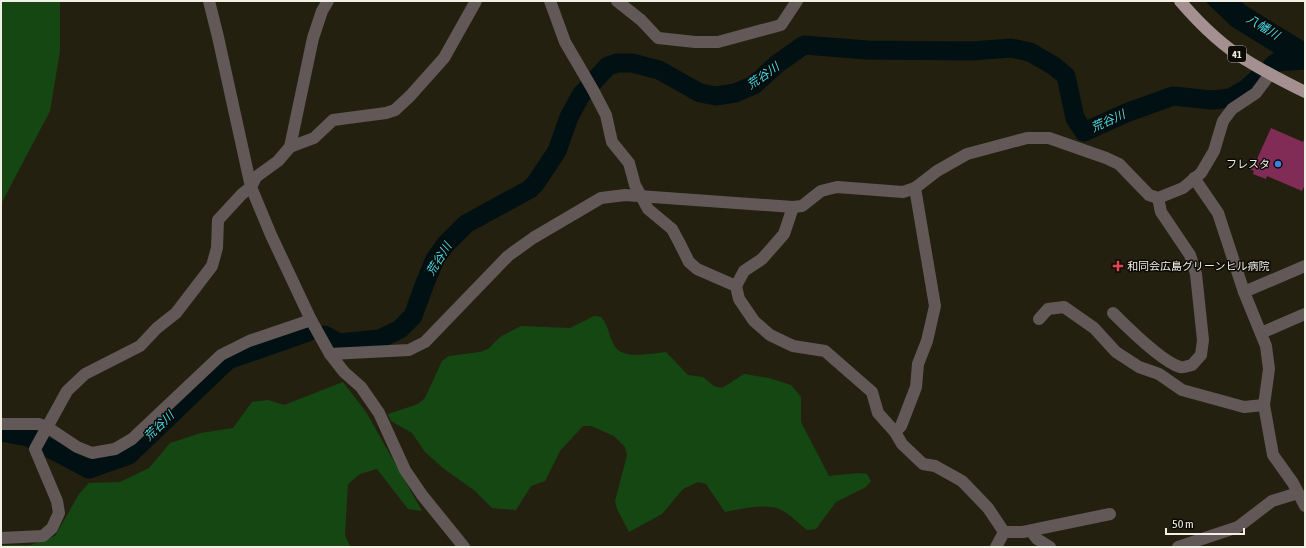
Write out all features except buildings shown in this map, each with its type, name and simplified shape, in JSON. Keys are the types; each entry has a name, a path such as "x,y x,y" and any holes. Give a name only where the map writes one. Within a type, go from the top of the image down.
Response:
{"main road":[{"name":"41","path":"1180,1 1220,42 1245,60 1305,92"}],"street":[{"path":"209,1 251,188 256,203 311,320 330,354 344,372 361,387 379,413 405,470 422,495 464,547"},
{"path":"1,538 43,536 52,528 59,513 57,501 36,449 45,429 67,391 85,374 140,346 157,328 176,313 212,266 217,248 218,220 242,194 251,188 256,177 278,161 290,147 314,38 322,11 328,1"},
{"path":"290,147 314,138 333,120 386,114 395,110 410,96 444,58 476,1"},
{"path":"550,1 565,42 594,90 606,115 612,142 629,163 635,185 648,209 672,229 689,262 697,269 736,286"},
{"path":"617,1 641,20 658,38 695,42 718,42 781,25 796,1"},
{"path":"330,354 409,350 425,342 508,256 533,238 601,198 625,195 793,208 802,206 821,191 837,187 903,192 915,188 937,171 967,154 1027,138 1049,138 1119,164 1149,195 1158,198 1183,188 1201,173 1214,151 1223,121 1232,109 1256,93 1270,74"},
{"path":"1194,178 1218,213 1244,292 1266,346 1269,369 1264,405 1273,455 1293,483 1305,506"},
{"path":"894,432 901,426 916,387 918,364 927,341 935,306 915,188"},
{"path":"1113,313 1129,329 1168,361 1181,367 1192,365 1200,354 1203,340 1196,274 1190,255 1161,212 1158,198"},
{"path":"793,208 784,234 762,259 744,271 736,286 740,299 754,321 770,335 793,346 825,351 872,392 878,413 902,444 923,464 935,466 962,481 988,508 1004,532"},
{"path":"1244,292 1305,266"},
{"path":"1039,319 1048,309 1064,307 1094,328 1116,352 1139,367 1159,374 1182,390 1244,407 1264,405"},
{"path":"1261,332 1305,314"},
{"path":"1,424 39,424 77,447 92,453 116,449 132,439 221,355 250,340 311,320"},
{"path":"1178,547 1238,527 1272,501 1298,493"},
{"path":"1004,532 1031,531 1110,514"},
{"path":"1031,531 1037,539 1050,547"},
{"path":"996,547 1004,532"}],"green space":[{"path":"1,1 60,1 60,51 50,111 1,204"},
{"path":"594,316 601,317 604,320 612,341 618,350 630,355 666,352 688,375 703,377 714,386 722,388 744,374 769,378 791,385 801,397 801,422 829,476 859,473 867,474 871,481 866,487 836,502 816,529 807,530 786,513 777,508 755,507 725,512 706,484 698,482 683,489 662,514 629,532 617,509 615,501 627,455 625,447 614,436 591,426 583,426 560,451 545,481 531,486 516,510 492,508 475,491 443,468 425,452 412,433 391,421 388,414 418,404 425,398 442,361 449,356 480,352 488,349 500,337 521,326 570,328"},
{"path":"343,382 366,412 422,511 408,509 377,469 360,474 348,484 345,535 350,547 1,547 1,545 30,545 55,536 79,494 89,483 120,482 149,468 170,443 201,433 233,428 252,402 268,400 284,405"}],"water":[{"name":"八幡川","path":"1205,1 1241,1 1245,5 1305,42 1305,69 1281,57 1231,26"}],"waterway":[{"name":"荒谷川","path":"324,335 339,343 380,339 400,329 413,316 435,259 445,245 466,224 530,189 535,184 557,151 569,117 581,95 608,66 617,63 632,63 659,70 700,93 716,96 735,93 754,85 777,64 804,45 867,50 972,51 1011,48 1030,52 1054,66 1066,76 1075,118 1084,132 1126,113 1173,96 1212,100 1230,98 1246,89 1258,78"},
{"name":"荒谷川","path":"1272,66 1277,62 1305,60"},
{"name":"荒谷川","path":"1,432 28,437 89,469 129,455 228,360 308,332"}],"place":[{"name":"フレスタ","path":"1278,164"},
{"name":"和同会広島グリーンヒル病院","path":"1118,266"}]}
